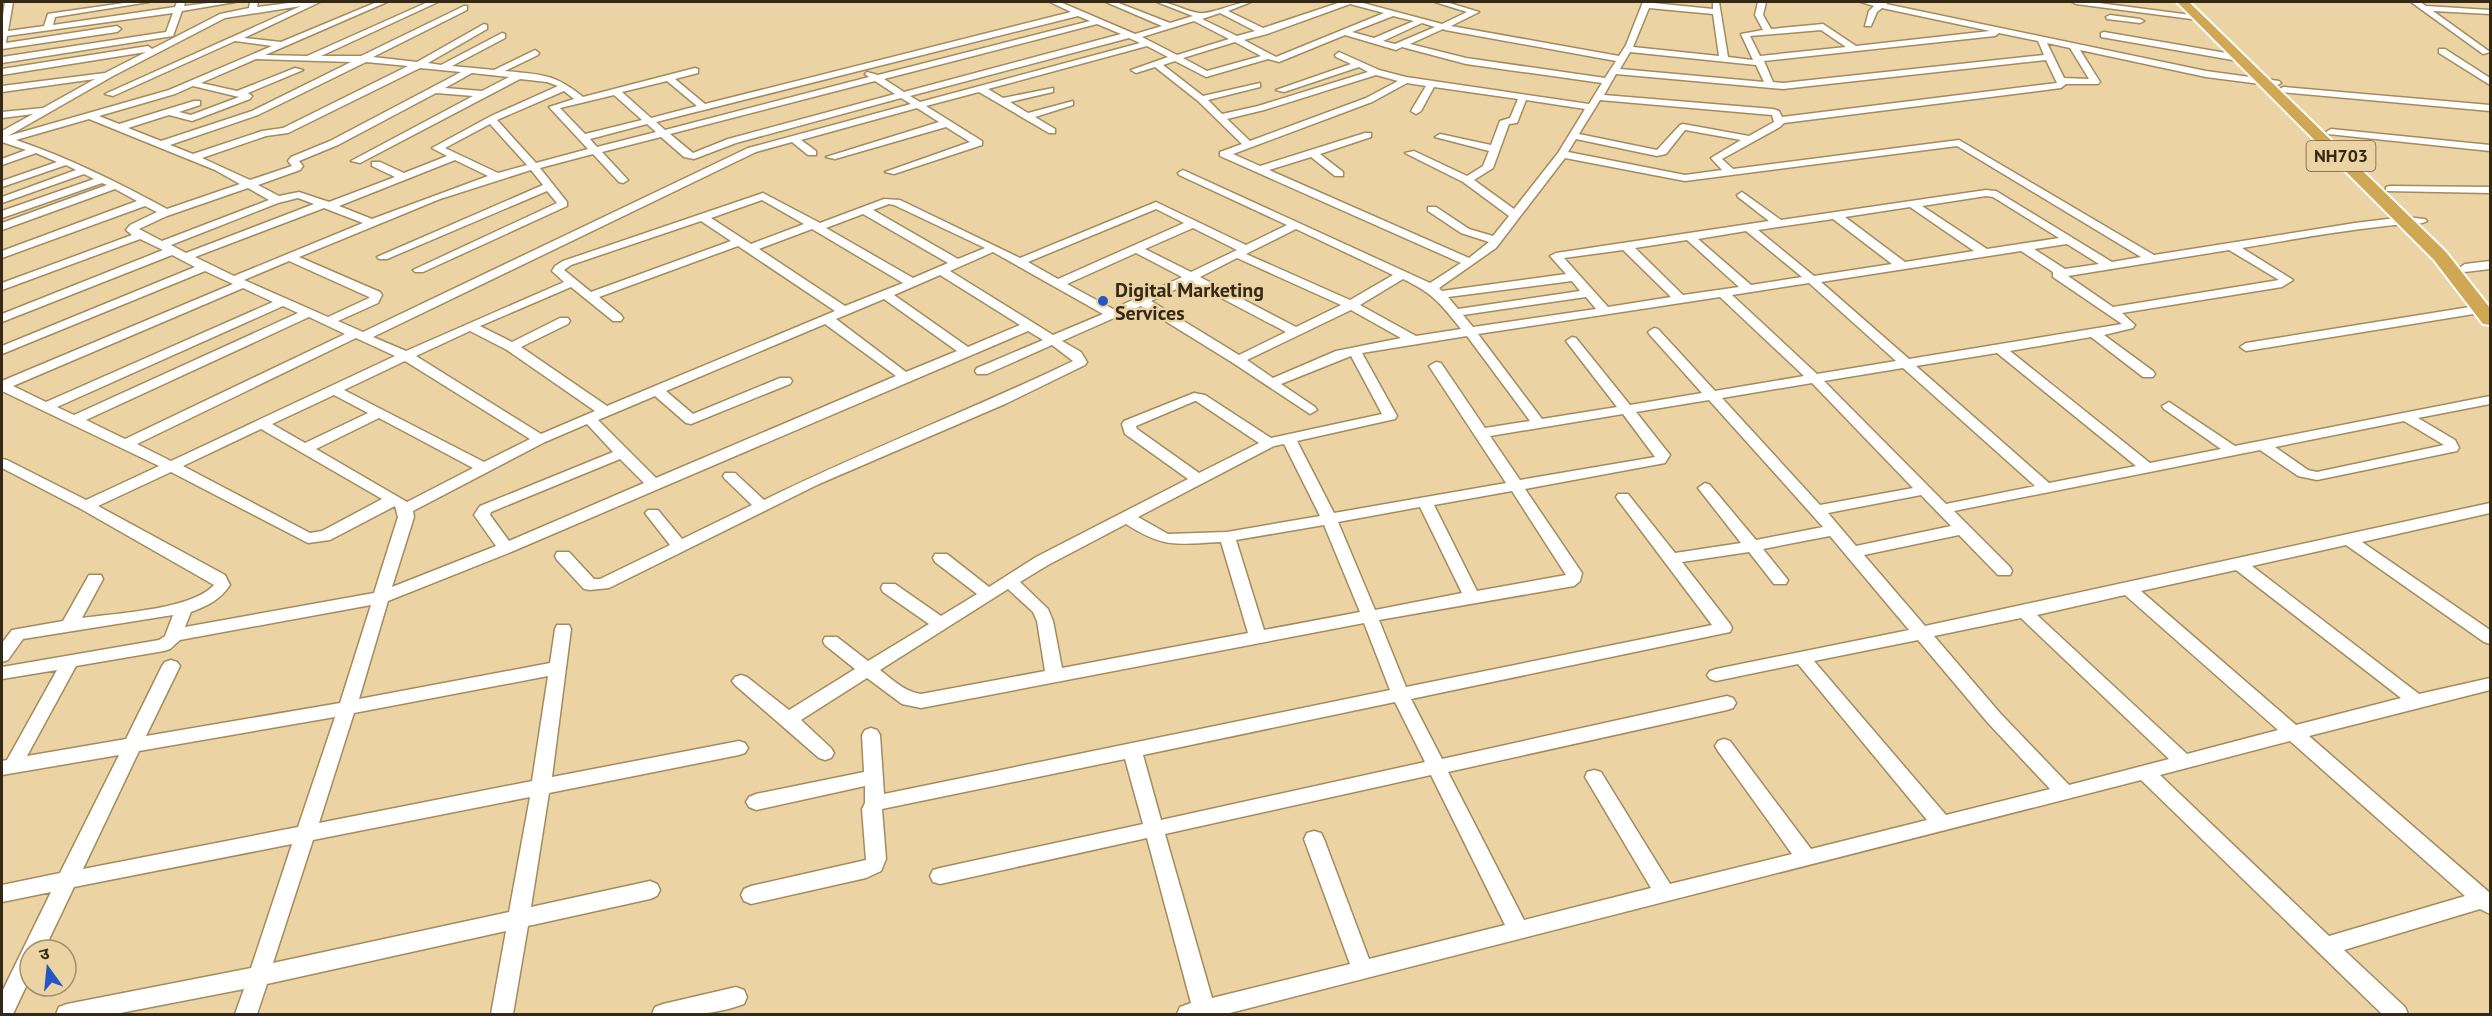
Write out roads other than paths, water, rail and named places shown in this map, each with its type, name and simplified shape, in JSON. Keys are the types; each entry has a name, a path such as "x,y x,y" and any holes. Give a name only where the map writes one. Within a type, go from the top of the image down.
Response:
{"highway":[{"name":"NH703","path":"2183,2 2199,25 2331,132 2390,189 2465,268 2488,309"},
{"name":"NH703","path":"2194,2 2440,256 2488,309"}],"street":[{"path":"2,41 9,2"},
{"path":"48,27 51,16 54,15 145,2"},
{"path":"2,41 48,27 118,18 179,5 231,2"},
{"path":"2,60 168,35 185,22 223,16 254,6 315,2"},
{"path":"110,94 315,2"},
{"path":"3,138 87,117 194,84 383,2"},
{"path":"308,58 434,2"},
{"path":"1057,3 1070,2"},
{"path":"1110,2 1170,26"},
{"path":"1161,2 1197,17 1248,46 1278,59 1392,13"},
{"path":"1212,2 1264,32"},
{"path":"615,91 688,155 694,156 732,141 902,94 1170,26 1246,2"},
{"path":"1136,70 1264,32 1347,2"},
{"path":"1352,2 1445,27 1620,59"},
{"path":"1346,33 1394,47 1445,27 1475,12 1439,2"},
{"path":"1715,2 1724,59"},
{"path":"1762,2 1759,15 1768,31"},
{"path":"1865,2 1882,3 2206,74 2274,85 2490,108"},
{"path":"2076,2 2199,25"},
{"path":"2415,2 2486,52"},
{"path":"1057,3 1196,63 1210,74 1269,56"},
{"path":"1435,292 1496,242 1562,154 1627,49 1646,3 1717,12"},
{"path":"1868,24 1869,17 1882,3"},
{"path":"179,5 185,22"},
{"path":"162,144 242,118 366,59 462,5 468,18"},
{"path":"2424,8 2490,12"},
{"path":"582,138 1079,13"},
{"path":"3,138 32,118 110,74 223,16"},
{"path":"2110,17 2150,22"},
{"path":"109,55 118,18"},
{"path":"2,386 238,282 289,257 497,176 532,165 1098,21"},
{"path":"1375,41 1421,21"},
{"path":"194,157 265,133 285,131 418,64 484,27"},
{"path":"1770,85 1745,35 1822,27 1855,48"},
{"path":"2,41 117,29"},
{"path":"1627,49 1760,61 1855,48 2007,32"},
{"path":"2104,34 2238,58"},
{"path":"442,67 502,36"},
{"path":"235,39 281,45"},
{"path":"2041,39 2047,57 2061,81"},
{"path":"124,445 741,154 917,104 1148,43"},
{"path":"1403,45 1466,61 1610,76 1789,86 2047,57"},
{"path":"1229,52 1248,46"},
{"path":"2061,81 2095,82 2073,46"},
{"path":"2,72 163,47"},
{"path":"2442,51 2490,82"},
{"path":"493,74 535,53"},
{"path":"1339,55 1376,72 1406,80 1591,108"},
{"path":"254,58 366,59 518,76 557,81 580,99"},
{"path":"1155,64 1222,117 1248,144"},
{"path":"1281,90 1360,64"},
{"path":"860,67 978,143 890,172"},
{"path":"238,94 298,70"},
{"path":"470,71 334,142 295,159 293,161 298,166 296,168 164,213 132,230 205,267 406,356 540,439"},
{"path":"623,180 553,108 580,99 694,71"},
{"path":"1222,117 1261,108 1376,72"},
{"path":"2,90 110,74"},
{"path":"356,161 518,76"},
{"path":"669,78 703,107"},
{"path":"1406,80 1369,100 1224,154 1470,263"},
{"path":"1778,121 2056,87 2061,85 2061,81"},
{"path":"170,112 186,118 195,117 247,98 194,84"},
{"path":"1416,111 1431,84"},
{"path":"1201,99 1257,85"},
{"path":"497,176 437,148 491,120 565,87"},
{"path":"979,88 1052,131"},
{"path":"435,90 484,94"},
{"path":"1003,101 1050,90"},
{"path":"1598,97 1776,113 1777,125 1715,159 1731,172"},
{"path":"1467,180 1485,171 1497,149 1505,121 1514,121 1523,98"},
{"path":"120,128 197,103"},
{"path":"1027,116 1070,103"},
{"path":"2,115 51,108"},
{"path":"32,118 87,117 120,128 219,168 276,200"},
{"path":"419,270 563,204 532,165 491,120"},
{"path":"831,157 947,123"},
{"path":"1574,136 1657,153 1662,152 1683,127 1750,139"},
{"path":"2331,132 2490,148"},
{"path":"1259,170 1368,135"},
{"path":"1440,137 1497,149"},
{"path":"3,138 66,162 117,185 164,213"},
{"path":"793,138 812,153"},
{"path":"1562,154 1685,178 1959,143 2151,258"},
{"path":"2,162 36,150"},
{"path":"1313,153 1339,174"},
{"path":"1410,153 1467,180 1515,215"},
{"path":"185,257 454,157"},
{"path":"2,184 66,162"},
{"path":"376,164 404,177"},
{"path":"2,200 83,171"},
{"path":"1183,173 1294,226 1403,274 1435,292 1470,332 1539,424"},
{"path":"2,215 104,179"},
{"path":"2,227 117,185"},
{"path":"383,257 550,186"},
{"path":"2390,189 2490,190"},
{"path":"1606,312 1572,277 1556,256 1992,193 2109,265"},
{"path":"2,318 276,200 296,194 372,223"},
{"path":"1742,195 1778,223"},
{"path":"617,318 558,271 561,266 763,196 912,283"},
{"path":"750,249 888,201 896,202 1019,261 1112,314"},
{"path":"2,255 102,213 146,202"},
{"path":"1912,204 1985,253"},
{"path":"1019,261 1153,205 1160,205 1242,252 1351,305 1413,340"},
{"path":"1432,209 1465,231 1496,242"},
{"path":"864,210 958,264"},
{"path":"1835,215 1903,266"},
{"path":"701,216 844,311"},
{"path":"1482,433 2000,349 2129,325 2057,274 2404,219 2421,221"},
{"path":"1059,284 1194,223"},
{"path":"982,371 1142,301 1294,226"},
{"path":"1749,228 1812,280 2048,489"},
{"path":"2,287 141,235"},
{"path":"1689,236 1748,289"},
{"path":"1272,383 1354,350 2069,240"},
{"path":"591,296 738,242"},
{"path":"1625,245 1681,300"},
{"path":"2111,311 2282,283 2287,280 2229,245"},
{"path":"2023,247 2061,272"},
{"path":"2,386 171,466 308,538 325,536 483,467 540,439 994,249"},
{"path":"1137,249 1296,332"},
{"path":"289,257 376,295 374,300 327,322"},
{"path":"2465,268 2490,265"},
{"path":"2,350 205,267"},
{"path":"563,556 590,585 594,586 825,476 1000,401 1080,362 1076,354 942,271"},
{"path":"1238,360 1351,305 1403,274"},
{"path":"1435,292 1572,277"},
{"path":"87,506 470,326 573,282"},
{"path":"1454,313 1588,293"},
{"path":"1723,293 1815,379 2004,571"},
{"path":"885,294 967,352"},
{"path":"1142,301 1238,360 1310,410"},
{"path":"47,406 282,302"},
{"path":"2246,347 2488,309"},
{"path":"75,420 308,313"},
{"path":"827,319 905,377"},
{"path":"512,347 564,321"},
{"path":"174,635 382,597 506,548 1031,325"},
{"path":"470,326 512,347 606,412"},
{"path":"1654,332 1817,510 1994,718 2065,793"},
{"path":"2093,333 2148,374"},
{"path":"1125,516 1148,531 1166,539 1227,537 1660,460 1663,454 1572,341"},
{"path":"2000,349 2147,468"},
{"path":"788,719 1009,581 1125,516 1269,443 1390,416 1354,350"},
{"path":"831,641 902,696 921,701 1472,597 1568,582 1574,577 1574,573 1436,366"},
{"path":"657,390 691,420 785,381"},
{"path":"334,390 483,467"},
{"path":"1198,479 1130,431 1129,424 1194,397 1200,398 1269,443"},
{"path":"1943,509 2490,400"},
{"path":"2169,406 2231,450"},
{"path":"306,448 380,413"},
{"path":"2262,445 2303,473 2317,476 2452,448 2450,443 2406,417"},
{"path":"589,419 654,485"},
{"path":"246,1014 347,708 406,517 399,504 262,424"},
{"path":"1288,438 1329,518 1401,696 1518,930"},
{"path":"506,548 483,515 485,509 623,453"},
{"path":"2,464 87,506 219,579 222,585 216,594 205,601 184,608 18,634 2,656"},
{"path":"730,476 762,506"},
{"path":"1705,488 1780,580"},
{"path":"1817,510 1925,490"},
{"path":"875,803 1724,628 1623,498"},
{"path":"1425,502 1472,597"},
{"path":"1716,675 2024,612 2490,508"},
{"path":"653,513 680,547"},
{"path":"1851,552 1963,529"},
{"path":"1669,559 1834,530"},
{"path":"1227,537 1258,638"},
{"path":"2349,540 2490,638"},
{"path":"941,558 988,594"},
{"path":"2240,565 2416,701"},
{"path":"69,626 95,579"},
{"path":"1009,581 1040,609 1045,621 1055,677"},
{"path":"889,588 940,623"},
{"path":"2128,589 2487,902"},
{"path":"2,673 164,645 172,639 184,608"},
{"path":"2024,612 2184,762"},
{"path":"502,1014 542,787 556,668 563,629"},
{"path":"1802,658 1942,824"},
{"path":"7,767 70,662"},
{"path":"39,938 171,666"},
{"path":"7,767 347,708 556,668"},
{"path":"741,681 825,753"},
{"path":"1132,750 1196,1012 2490,684"},
{"path":"940,876 1727,703"},
{"path":"751,895 866,870 874,865 876,859 872,809 875,803 871,735"},
{"path":"1724,746 1806,858"},
{"path":"2,893 739,748"},
{"path":"2144,772 2397,1014"},
{"path":"756,802 874,777"},
{"path":"1594,777 1665,893"},
{"path":"1314,838 1363,970"},
{"path":"67,1014 259,976 650,890"},
{"path":"2326,946 2487,902"},
{"path":"2,1014 18,981"},
{"path":"663,1014 736,997"}],"place":[{"name":"Digital Marketing Services","path":"1103,301"}]}
